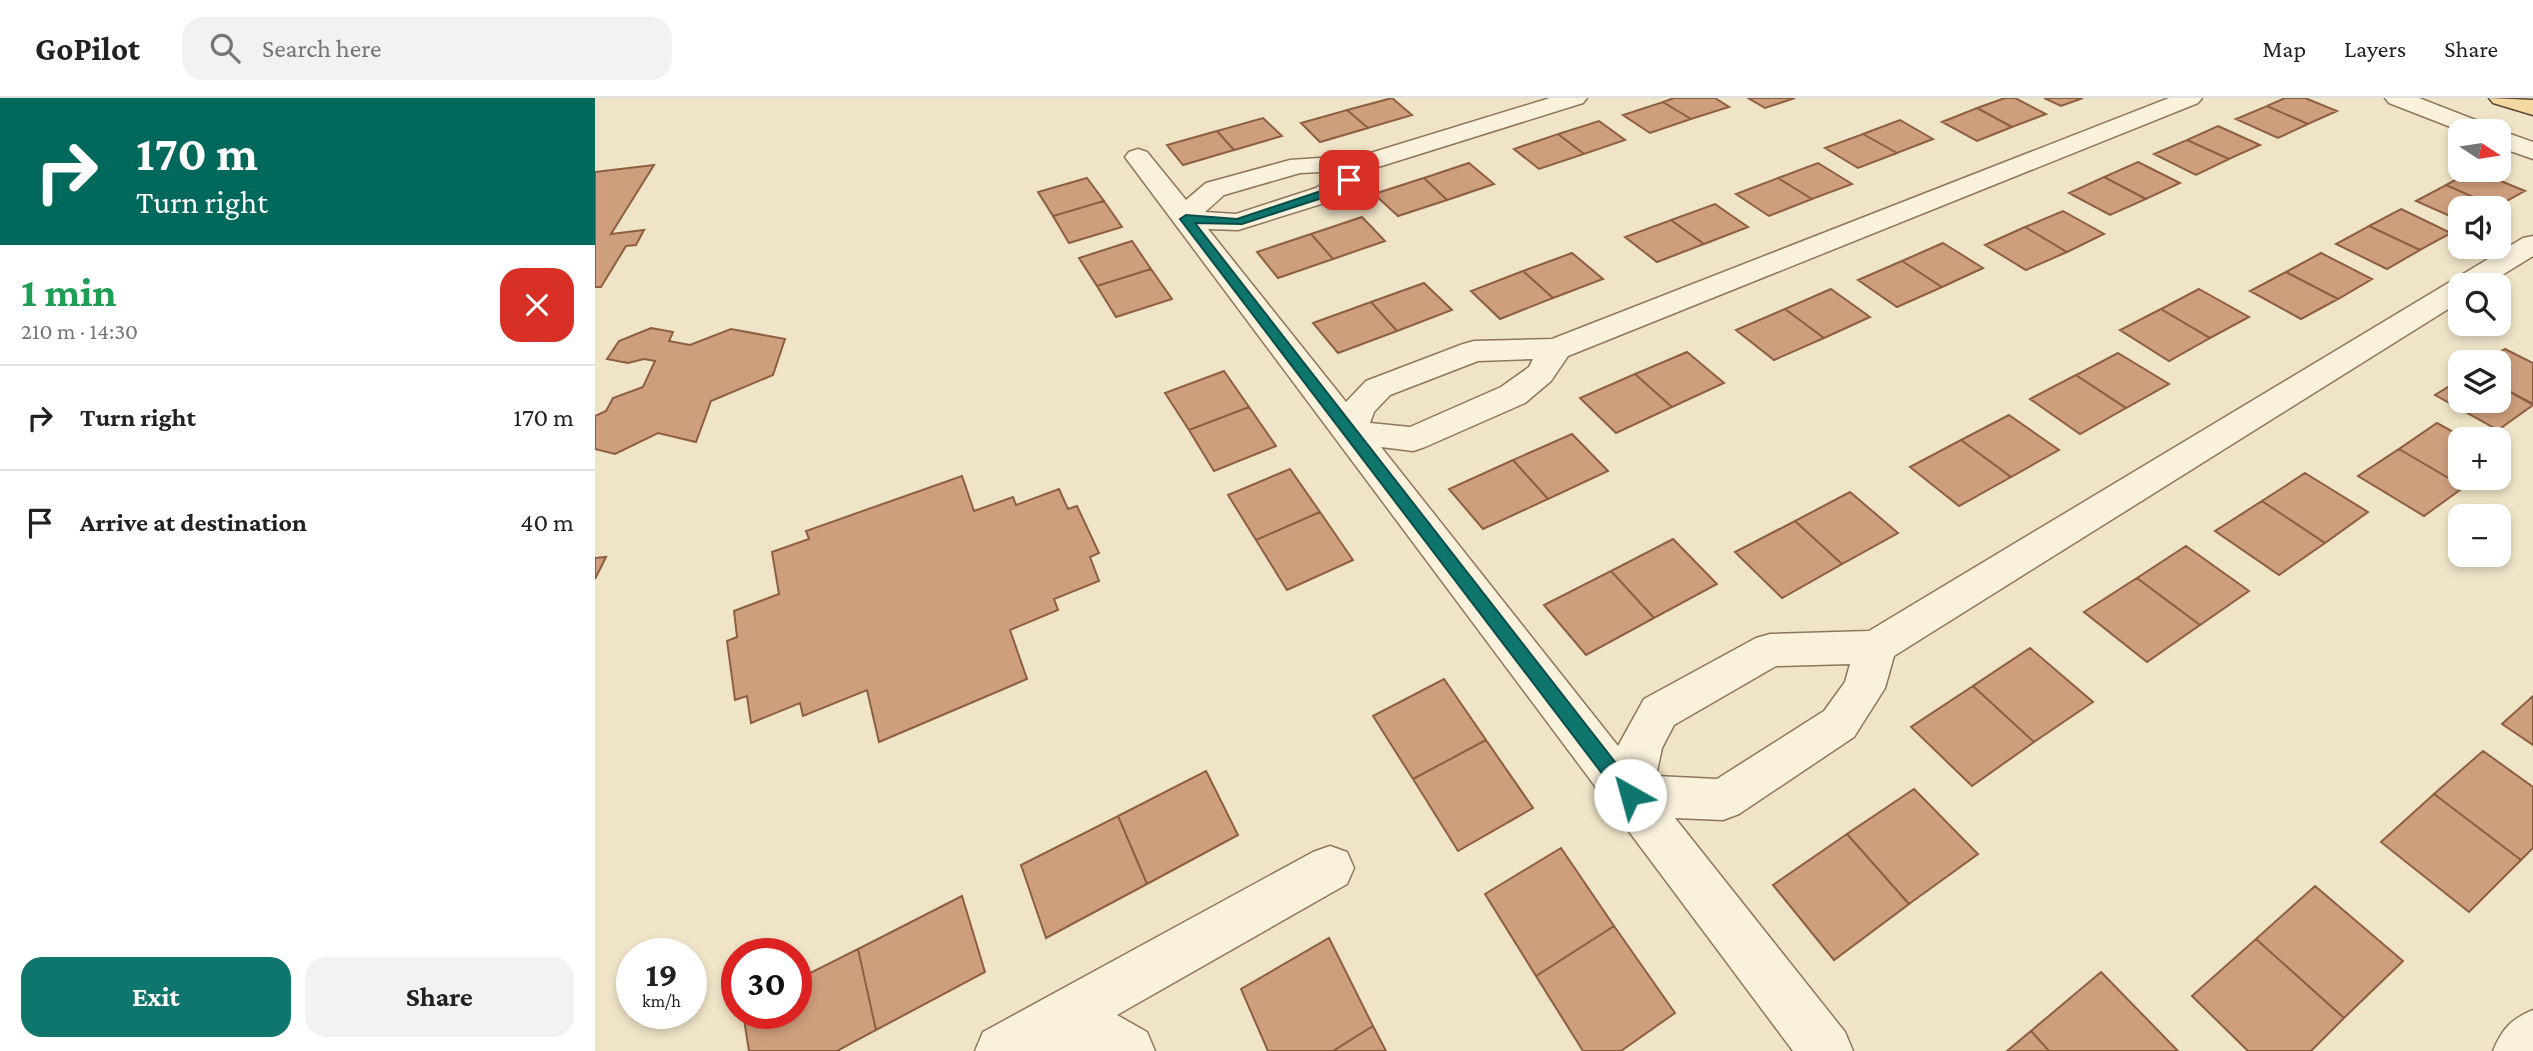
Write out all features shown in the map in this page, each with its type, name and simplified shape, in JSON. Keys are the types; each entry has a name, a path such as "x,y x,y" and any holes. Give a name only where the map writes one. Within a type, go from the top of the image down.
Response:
{"main road":[{"path":"2501,98 2533,108"}],"street":[{"path":"1186,219 1198,202 1215,189 1299,165 1366,163 1575,98"},
{"path":"1350,432 1359,408 1378,388 1474,351 1556,349 2190,98"},
{"path":"2397,98 2451,119"},
{"path":"2511,143 2533,151"},
{"path":"1138,157 1826,1051"},
{"path":"1186,219 1238,222 1325,194 1349,180 1366,163"},
{"path":"2486,273 2533,244"},
{"path":"1630,795 1640,746 1659,712 1770,650 1876,647 2448,296"},
{"path":"1350,432 1413,439 1513,395 1540,374 1556,349"},
{"path":"1630,795 1723,800 1839,724 1864,688 1876,647"},
{"path":"1020,1045 1330,868"},
{"path":"1020,1045 1087,1027 1128,1051"},
{"path":"2520,1051 2533,1036"}],"building":[{"path":"1392,98 1412,115 1368,128 1347,110"},
{"path":"1674,98 1715,98 1729,107 1691,119 1663,102"},
{"path":"1748,98 1795,98 1765,108"},
{"path":"2005,98 2015,98 2046,114 2012,127 1977,108"},
{"path":"2044,98 2083,98 2061,106"},
{"path":"2285,98 2305,98 2337,111 2308,124 2267,106"},
{"path":"1663,102 1691,119 1650,133 1623,115"},
{"path":"2267,106 2308,124 2278,138 2236,119"},
{"path":"1977,108 2012,127 1977,141 1942,122"},
{"path":"1347,110 1368,128 1320,142 1301,123"},
{"path":"1263,118 1282,136 1234,150 1217,131"},
{"path":"1900,120 1933,139 1897,153 1863,134"},
{"path":"1599,121 1625,140 1584,154 1558,134"},
{"path":"2218,126 2260,145 2229,159 2187,140"},
{"path":"1217,131 1234,150 1183,165 1167,145"},
{"path":"1558,134 1584,154 1539,169 1514,149"},
{"path":"1863,134 1897,153 1858,168 1825,148"},
{"path":"2187,140 2229,159 2196,175 2154,154"},
{"path":"2138,162 2180,183 2146,199 2104,177"},
{"path":"1469,163 1494,184 1447,200 1424,178"},
{"path":"1818,163 1852,184 1812,199 1778,178"},
{"path":"654,165 611,234 644,230 636,245 626,246 601,287 595,287 595,172"},
{"path":"2104,177 2146,199 2110,215 2069,193"},
{"path":"1087,178 1104,201 1053,216 1038,192"},
{"path":"1424,178 1447,200 1398,216 1374,194"},
{"path":"1778,178 1812,199 1769,216 1736,194"},
{"path":"2452,182 2503,182 2525,191 2511,199 2511,196 2471,196 2446,185"},
{"path":"2446,185 2471,196 2448,196 2448,215 2416,201"},
{"path":"1104,201 1122,227 1069,243 1053,216"},
{"path":"1715,204 1748,227 1704,244 1671,220"},
{"path":"2401,209 2448,232 2448,235 2420,250 2369,226"},
{"path":"2063,211 2104,234 2067,252 2025,227"},
{"path":"1362,217 1385,241 1333,259 1311,234"},
{"path":"1671,220 1704,244 1657,262 1625,237"},
{"path":"2369,226 2420,250 2387,269 2336,244"},
{"path":"2025,227 2067,252 2026,270 1985,245"},
{"path":"1311,234 1333,259 1278,278 1257,252"},
{"path":"1132,241 1151,269 1097,286 1079,258"},
{"path":"1943,243 1983,268 1942,287 1902,261"},
{"path":"1572,253 1603,279 1553,298 1523,271"},
{"path":"2321,253 2372,279 2338,299 2286,272"},
{"path":"1902,261 1942,287 1897,307 1858,280"},
{"path":"1151,269 1172,299 1116,317 1097,286"},
{"path":"1523,271 1553,298 1500,319 1471,291"},
{"path":"2286,272 2338,299 2301,319 2250,291"},
{"path":"1424,283 1452,310 1397,331 1371,302"},
{"path":"1831,289 1870,317 1824,338 1785,309"},
{"path":"2199,289 2249,317 2210,338 2161,309"},
{"path":"1371,302 1397,331 1338,353 1313,323"},
{"path":"1785,309 1824,338 1774,360 1736,330"},
{"path":"2161,309 2210,338 2169,361 2120,330"},
{"path":"651,328 673,332 669,341 690,345 731,329 785,339 773,375 711,401 696,442 658,433 615,454 595,449 595,416 606,411 613,398 643,387 655,361 644,359 628,363 607,359 619,341"},
{"path":"1687,352 1724,383 1672,407 1635,374"},
{"path":"2511,352 2533,363 2533,404 2511,392"},
{"path":"2118,353 2169,384 2126,408 2076,375"},
{"path":"1224,371 1249,407 1189,430 1165,393"},
{"path":"1635,374 1672,407 1616,433 1580,398"},
{"path":"2076,375 2126,408 2080,434 2030,399"},
{"path":"2448,387 2448,402 2435,395"},
{"path":"2511,393 2533,405 2502,427 2493,427 2467,413 2511,413"},
{"path":"1249,407 1276,446 1214,471 1189,430"},
{"path":"2009,415 2059,450 2011,477 1961,440"},
{"path":"2437,423 2448,429 2448,478 2399,449"},
{"path":"1572,434 1608,471 1548,499 1513,460"},
{"path":"1961,440 2011,477 1959,506 1910,467"},
{"path":"2399,449 2448,478 2448,490 2460,490 2424,516 2358,476"},
{"path":"1513,460 1548,499 1483,529 1449,489"},
{"path":"1290,469 1320,512 1256,540 1228,495"},
{"path":"2305,473 2368,512 2325,543 2262,501"},
{"path":"962,476 974,511 1013,497 1016,505 1059,489 1068,509 1077,506 1099,553 1090,557 1099,581 1054,599 1058,610 1010,630 1027,679 879,742 867,690 803,716 800,703 751,723 747,696 735,700 727,641 737,637 734,611 779,594 772,552 809,539 806,531"},
{"path":"1850,492 1898,533 1842,564 1795,521"},
{"path":"2262,501 2325,543 2279,575 2215,531"},
{"path":"1320,512 1353,560 1287,590 1256,540"},
{"path":"1795,521 1842,564 1782,598 1735,552"},
{"path":"1673,539 1717,584 1654,618 1611,571"},
{"path":"2186,546 2249,591 2200,625 2137,578"},
{"path":"606,557 595,579 595,558"},
{"path":"1611,571 1654,618 1586,655 1544,605"},
{"path":"2137,578 2200,625 2147,662 2084,612"},
{"path":"2030,648 2093,702 2034,742 1973,686"},
{"path":"1444,679 1486,740 1413,779 1373,716"},
{"path":"1973,686 2034,742 1972,786 1911,727"},
{"path":"2533,696 2533,745 2502,724"},
{"path":"1486,740 1533,808 1458,851 1413,779"},
{"path":"2483,751 2533,787 2533,848 2521,860 2434,794"},
{"path":"1206,771 1238,835 1147,884 1118,816"},
{"path":"1914,789 1978,854 1909,904 1847,834"},
{"path":"2434,794 2521,860 2469,912 2381,842"},
{"path":"1118,816 1147,884 1046,938 1021,865"},
{"path":"1847,834 1909,904 1834,960 1773,885"},
{"path":"1561,848 1614,926 1536,976 1485,894"},
{"path":"2315,886 2403,961 2344,1018 2256,939"},
{"path":"962,896 985,972 876,1030 858,949"},
{"path":"1614,926 1675,1013 1621,1051 1583,1051 1536,976"},
{"path":"1329,938 1373,1026 1333,1051 1268,1051 1241,989"},
{"path":"2256,939 2344,1018 2311,1051 2248,1051 2192,996"},
{"path":"858,949 876,1030 837,1051 749,1051 746,1029 812,1029 812,972"},
{"path":"2101,972 2178,1051 2049,1051 2031,1031"},
{"path":"1373,1026 1386,1051 1333,1051"},
{"path":"2031,1031 2049,1051 2007,1051"}],"route":[{"path":"1349,180 1325,194 1238,222 1186,219 1630,795"}]}
